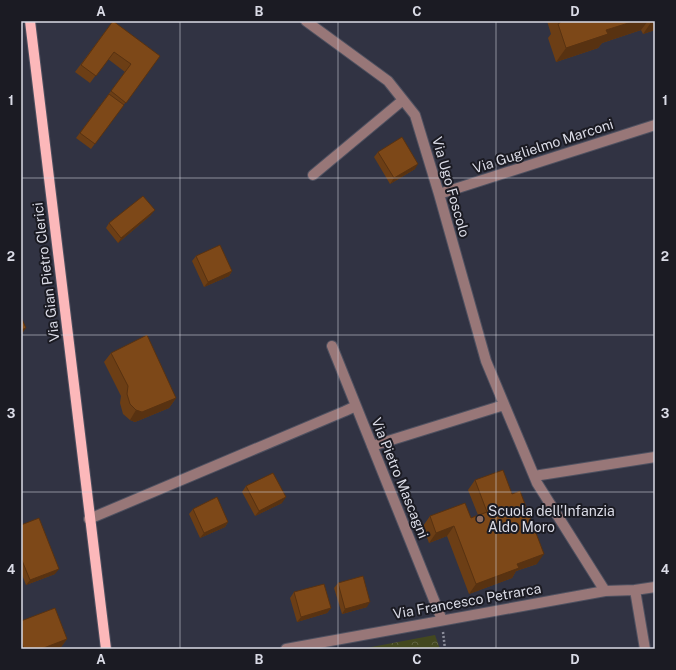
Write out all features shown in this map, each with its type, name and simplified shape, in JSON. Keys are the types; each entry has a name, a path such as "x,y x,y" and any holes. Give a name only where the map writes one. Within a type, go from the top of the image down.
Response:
{"main road":[{"name":"Via Gian Pietro Clerici","path":"30,21 89,519 106,649"}],"street":[{"name":"Via Ugo Foscolo","path":"306,21 388,81 415,115 440,194 486,362 537,483 605,591"},
{"path":"314,175 403,100"},
{"name":"Via Guglielmo Marconi","path":"440,194 655,125"},
{"name":"Via Pietro Mascagni","path":"332,346 442,620"},
{"path":"372,446 504,405"},
{"path":"89,519 356,406"},
{"path":"534,476 655,457"},
{"name":"Via Francesco Petrarca","path":"286,649 605,591 635,590 655,587"},
{"path":"635,590 645,649"}],"path":[{"path":"442,620 445,649"}],"green space":[{"path":"435,635 440,649 361,649"}],"building":[{"path":"113,21 160,56 126,103 111,91 131,64 114,52 96,76 81,65"},
{"path":"561,21 635,21 606,30 608,34 566,48 558,24"},
{"path":"109,94 124,105 95,144 80,133"},
{"path":"402,137 418,164 394,178 378,152"},
{"path":"143,196 155,210 121,238 109,223"},
{"path":"220,245 232,271 208,282 196,256"},
{"path":"21,317 26,328 21,330"},
{"path":"147,335 176,398 142,412 136,410 130,404 127,394 128,386 111,353"},
{"path":"503,470 512,494 520,491 544,554 517,564 519,568 476,584 454,526 436,533 430,516 465,503 471,518 487,512 475,480"},
{"path":"273,473 286,497 259,511 246,486"},
{"path":"217,497 228,522 204,533 193,509"},
{"path":"39,518 59,569 30,580 21,558 21,525"},
{"path":"363,576 370,602 345,609 338,583"},
{"path":"324,584 331,608 301,617 294,592"},
{"path":"55,608 67,639 41,649 24,649 21,641 21,621"}],"place":[{"name":"Scuola dell'Infanzia Aldo Moro","path":"480,519"}]}
